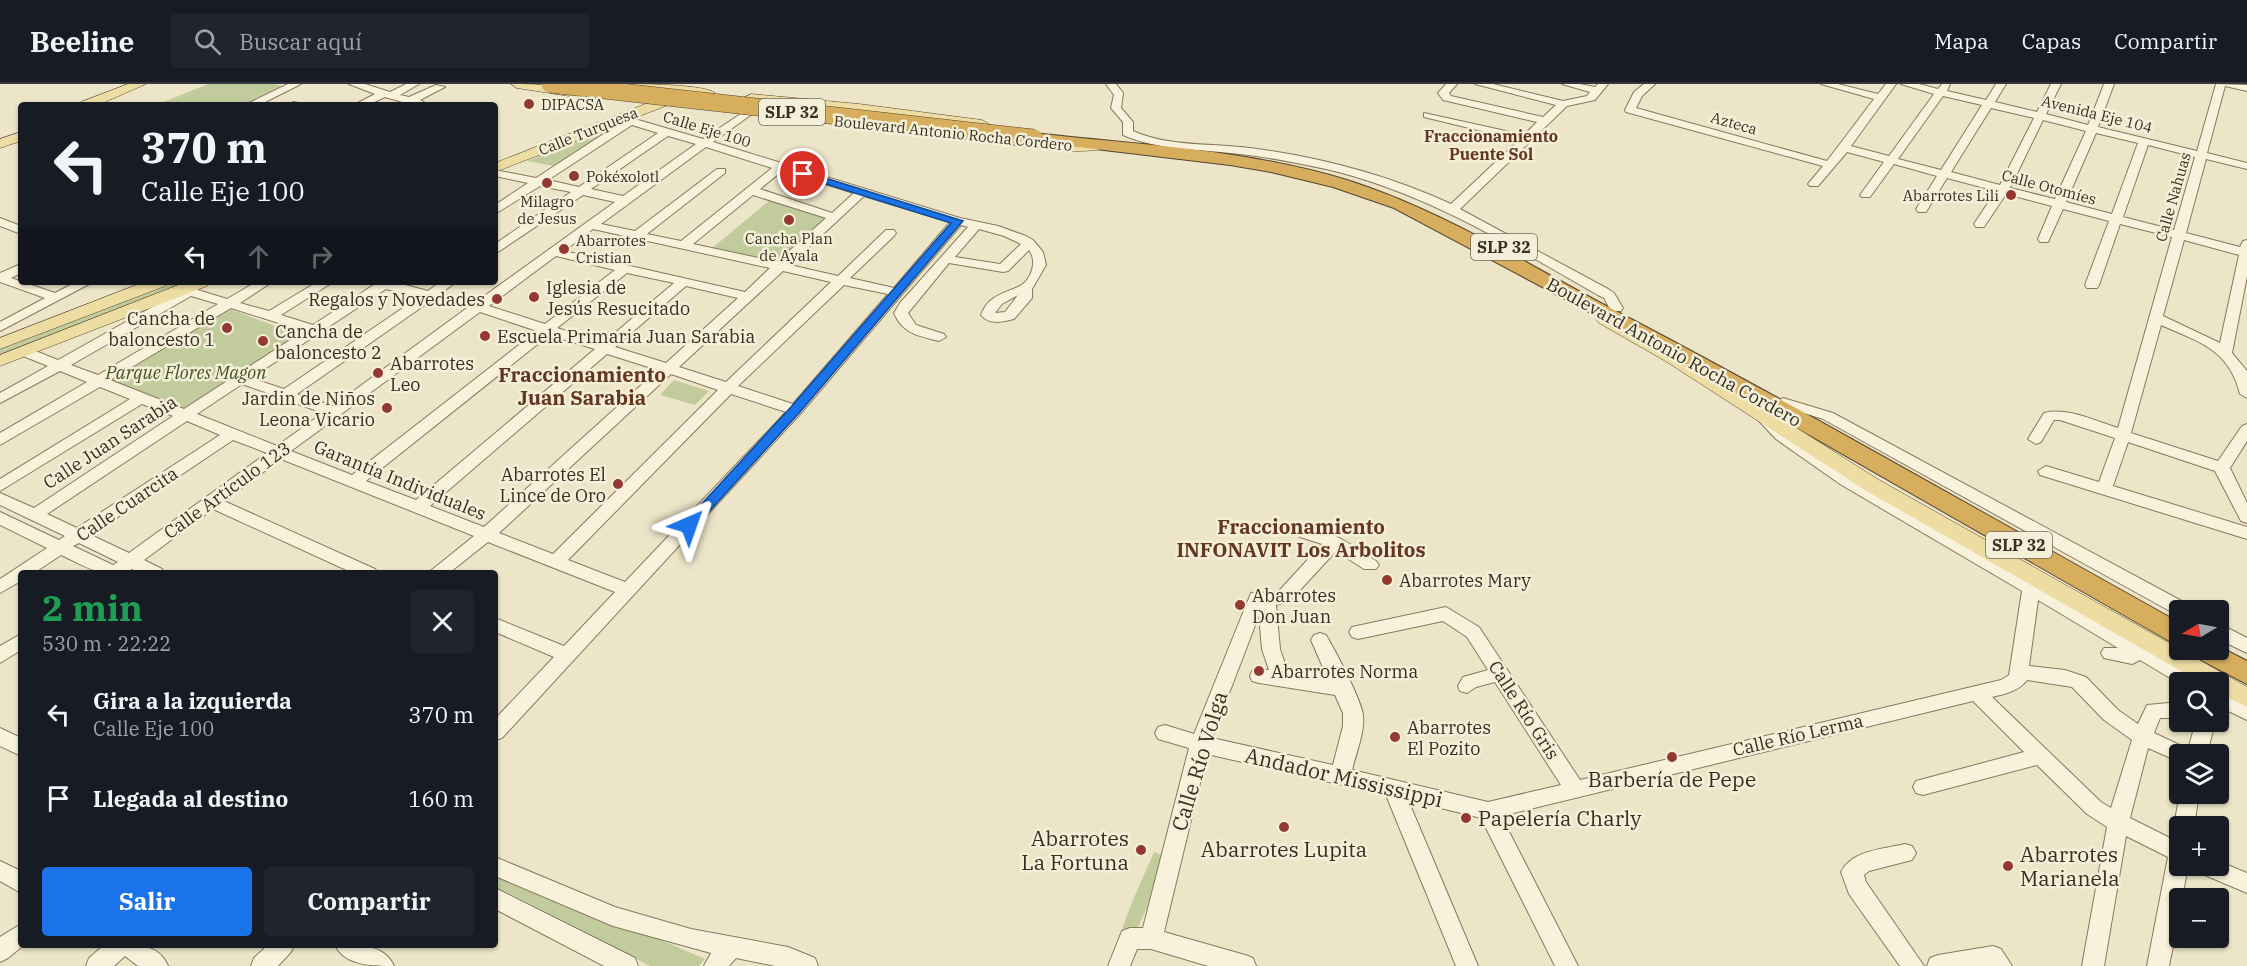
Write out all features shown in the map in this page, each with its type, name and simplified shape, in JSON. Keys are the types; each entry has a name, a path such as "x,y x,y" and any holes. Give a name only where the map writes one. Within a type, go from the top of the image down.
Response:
{"highway":[{"name":"Boulevard Antonio Rocha Cordero","path":"550,84 1104,143 1230,160 1338,183 1400,204 2169,615"},
{"name":"Boulevard Antonio Rocha Cordero","path":"590,84 1035,136"},
{"name":"Boulevard Antonio Rocha Cordero","path":"1104,143 1150,143 1292,164 1379,186 1444,214 1783,402 1863,452 2169,629"},
{"path":"2229,649 2247,658"},
{"path":"2222,660 2247,674"}],"main road":[{"path":"94,102 140,84"},
{"path":"108,102 154,84"},
{"name":"Boulevard Antonio Rocha Cordero","path":"517,84 996,140 1075,147 1104,143"},
{"path":"608,96 628,91 630,87 627,84"},
{"name":"Boulevard Antonio Rocha Cordero","path":"627,84 869,109 1083,135 1104,143"},
{"name":"Calle Turquesa","path":"498,155 636,99 652,87"},
{"name":"Calle Turquesa","path":"498,171 626,119 663,102 679,90"},
{"path":"695,106 688,104 688,98 709,93"},
{"path":"0,137 18,130"},
{"path":"0,144 18,137"},
{"path":"1534,274 1544,285 1673,358 1872,485 2247,698"},
{"path":"0,344 151,285"},
{"path":"0,361 190,288"}],"street":[{"path":"257,102 296,84"},
{"path":"354,84 388,94 405,102 440,87"},
{"path":"367,102 414,84"},
{"path":"1111,84 1119,95 1116,108 1128,122 1127,133 1150,143 1252,152 1321,165 1393,184 1452,210 1603,292 1609,296 1616,309"},
{"path":"1452,84 1443,93 1447,98 1545,121"},
{"path":"1480,84 1563,104"},
{"path":"1567,84 1600,87"},
{"name":"Azteca","path":"1650,84 1638,94 1630,110 1830,165"},
{"path":"1826,84 1881,98"},
{"path":"1814,184 1844,148 1891,84"},
{"name":"Avenida Eje 104","path":"1906,84 1944,88 1989,104 2247,165"},
{"path":"1922,209 2001,84"},
{"path":"1980,224 2003,190 2056,84"},
{"path":"2043,239 2092,129 2109,84"},
{"name":"Calle Nahuas","path":"2104,490 2123,435 2221,84"},
{"path":"2228,84 2247,88"},
{"path":"1452,210 1563,104 1591,98 1600,87"},
{"path":"1866,195 1944,88"},
{"name":"Calle Artículo 123","path":"118,570 748,112"},
{"path":"1428,115 1528,139"},
{"path":"498,208 626,119"},
{"name":"Calle Eje 100","path":"626,119 958,221 1001,231 1029,243"},
{"path":"498,248 666,132"},
{"path":"2092,285 2144,141"},
{"name":"Calle Otomíes","path":"1844,148 2178,236 2246,250"},
{"path":"683,246 780,167"},
{"path":"637,236 721,171"},
{"path":"498,173 625,200"},
{"path":"750,190 834,217"},
{"path":"441,570 486,535 862,192"},
{"path":"498,729 796,410 958,221"},
{"path":"0,222 18,229"},
{"path":"590,225 895,292"},
{"path":"939,337 917,331 905,323 901,313 976,225"},
{"path":"556,562 728,388 890,233"},
{"path":"947,259 1003,268 1029,243 1039,254 1040,265 1024,289"},
{"path":"2225,354 2246,250"},
{"path":"554,252 747,296"},
{"path":"354,482 625,268"},
{"path":"0,278 18,269"},
{"path":"0,278 18,284"},
{"path":"417,507 683,282"},
{"path":"20,285 56,298"},
{"path":"0,327 80,285"},
{"path":"0,440 260,285"},
{"path":"272,315 321,285"},
{"name":"Calle Juan Sarabia","path":"34,515 382,285"},
{"path":"392,285 478,307 796,410"},
{"path":"286,395 445,285"},
{"path":"0,399 190,288 229,304 272,315 315,330"},
{"path":"2156,318 2200,338 2225,354 2244,372 2247,394"},
{"name":"Garantía Individuales","path":"22,351 629,591"},
{"path":"240,379 335,412"},
{"path":"0,486 141,398"},
{"path":"1783,402 1828,416 2169,602"},
{"path":"1754,409 1780,436 1812,458 2136,652 2174,672"},
{"path":"2036,439 2049,416 2061,415 2222,468"},
{"path":"2247,429 2222,468 2247,518"},
{"name":"Calle Cuarcita","path":"26,570 232,434"},
{"path":"2046,471 2247,533"},
{"path":"0,498 150,570"},
{"path":"212,502 365,570"},
{"path":"0,518 108,570"},
{"path":"1306,533 1334,542 1370,565"},
{"name":"Calle Río Volga","path":"1119,966 1141,938 1200,744 1257,597 1275,599 1284,597 1334,542"},
{"name":"Calle Cuarcita","path":"0,587 18,575"},
{"path":"2031,589 2019,672 2077,681 2090,689 2097,701 2113,716 2141,737 2169,749"},
{"path":"1266,598 1271,649 1281,680"},
{"name":"Calle Río Gris","path":"1358,632 1446,614 1473,632 1574,788"},
{"path":"498,626 566,655"},
{"path":"2229,636 2247,646"},
{"path":"1320,640 1353,713 1353,726 1341,775"},
{"path":"2110,653 2127,658 2132,657 2136,652"},
{"name":"Calle Río Lerma","path":"1488,811 1574,788 2006,686 2018,680 2019,672"},
{"path":"1467,686 1470,682 1501,673"},
{"path":"1259,676 1344,689"},
{"path":"1976,693 2094,808 2169,847"},
{"path":"2229,703 2247,712"},
{"path":"2093,966 2119,823 2141,737 2154,710 2169,710"},
{"name":"Andador Mississippi","path":"1165,733 1200,744 1488,811"},
{"path":"0,736 18,746"},
{"path":"1923,787 2039,756"},
{"path":"1393,788 1467,966"},
{"path":"1488,811 1567,966"},
{"path":"1905,852 1863,863 1852,872 1857,887 1912,966"},
{"path":"498,867 613,916 691,939 788,958 807,966"},
{"path":"0,870 18,880"},
{"path":"2229,875 2247,883"},
{"path":"2158,966 2175,876"},
{"path":"498,900 627,966"},
{"path":"0,951 18,936"},
{"path":"1141,938 1245,966"},
{"path":"715,966 732,946"},
{"path":"97,966 118,948"},
{"path":"131,948 157,966"},
{"path":"262,966 280,948"},
{"path":"351,948 383,966"},
{"path":"1938,966 1997,961"}],"green space":[{"path":"208,84 275,84 286,87 253,102 163,102"},
{"path":"619,124 559,167 527,161"},
{"path":"770,200 828,218 778,264 711,249"},
{"path":"158,285 182,285 0,356 0,347"},
{"name":"Parque Flores Magon","path":"227,308 302,336 186,413 106,380"},
{"path":"674,380 709,391 695,405 660,395"},
{"path":"1154,852 1162,855 1147,907 1135,934 1122,930 1130,907"},
{"path":"498,870 705,959 699,966 650,966 498,889"}],"place":[{"name":"DIPACSA","path":"529,104"},
{"name":"Pokéxolotl","path":"574,176"},
{"name":"Milagro de Jesus","path":"547,183"},
{"name":"Abarrotes Lili","path":"2011,195"},
{"name":"Cancha Plan de Ayala","path":"789,220"},
{"name":"Abarrotes Cristian","path":"564,249"},
{"name":"Iglesia de Jesús Resucitado","path":"534,297"},
{"name":"Regalos y Novedades","path":"497,299"},
{"name":"Cancha de baloncesto 1","path":"227,328"},
{"name":"Escuela Primaria Juan Sarabia","path":"485,336"},
{"name":"Cancha de baloncesto 2","path":"263,341"},
{"name":"Abarrotes Leo","path":"378,373"},
{"name":"Jardin de Niños Leona Vicario","path":"387,408"},
{"name":"Abarrotes El Lince de Oro","path":"618,484"},
{"name":"Abarrotes Mary","path":"1387,580"},
{"name":"Abarrotes Don Juan","path":"1240,605"},
{"name":"Abarrotes Norma","path":"1259,671"},
{"name":"Abarrotes El Pozito","path":"1395,737"},
{"name":"Barbería de Pepe","path":"1672,757"},
{"name":"Papelería Charly","path":"1466,818"},
{"name":"Abarrotes Lupita","path":"1284,827"},
{"name":"Abarrotes La Fortuna","path":"1141,850"},
{"name":"Abarrotes Marianela","path":"2008,866"}],"district":[{"name":"Fraccionamiento Puente Sol","path":"1491,145"},
{"name":"Fraccionamiento Juan Sarabia","path":"582,386"},
{"name":"Fraccionamiento INFONAVIT Los Arbolitos","path":"1301,538"}],"route":[{"path":"689,525 796,410 958,221 803,174"}]}
